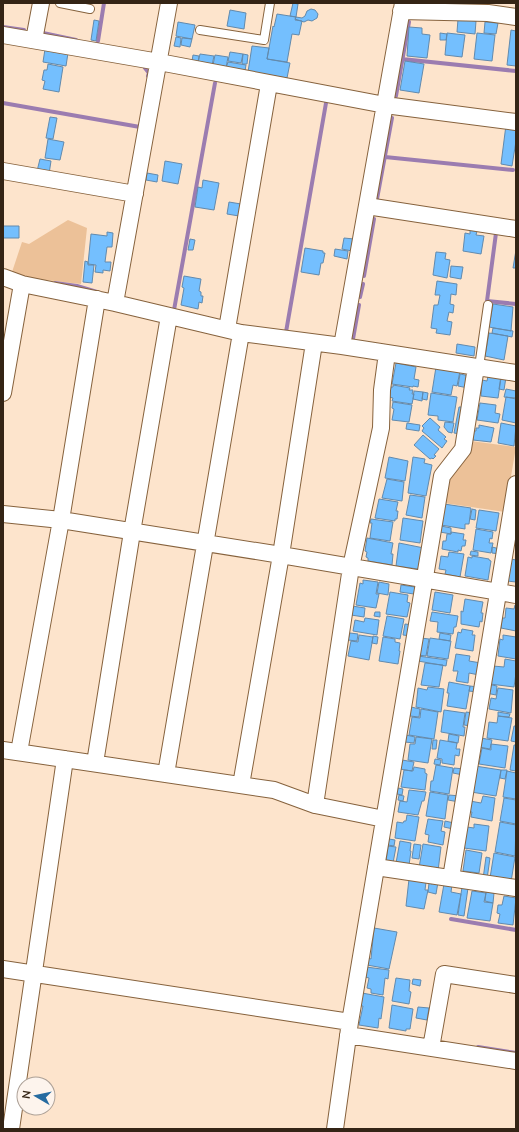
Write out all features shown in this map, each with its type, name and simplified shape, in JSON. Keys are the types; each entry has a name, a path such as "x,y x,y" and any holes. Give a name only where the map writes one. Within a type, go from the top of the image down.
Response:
{"street":[{"path":"34,40 41,3"},
{"path":"115,303 169,3"},
{"path":"342,346 402,7 488,13 516,17"},
{"path":"3,35 159,62 385,105 516,122"},
{"path":"166,774 204,543 269,84"},
{"path":"3,171 135,194"},
{"path":"367,206 516,229"},
{"path":"3,277 22,284 97,299 234,331 516,373"},
{"path":"3,393 22,284"},
{"path":"97,299 61,520 11,751 274,790 315,805 384,819"},
{"path":"95,763 132,532 169,316"},
{"path":"242,785 314,342"},
{"path":"315,805 351,567 381,428 382,390 387,353"},
{"path":"335,1129 349,1029 442,476 463,449 478,367"},
{"path":"451,878 516,484"},
{"path":"3,514 61,520 516,595"},
{"path":"11,1129 65,759"},
{"path":"376,867 516,888"},
{"path":"3,970 349,1029 432,1048 516,1061"},
{"path":"432,1048 444,974 516,985"}],"lane":[{"path":"60,3 90,8"},
{"path":"200,30 264,40 270,3"},
{"path":"478,367 488,305"}],"shaded area":[{"path":"68,220 87,228 81,284 27,278 12,272 22,242 29,244"},
{"path":"471,441 516,447 505,512 444,503 448,480"}],"building":[{"path":"293,3 298,4 296,17 290,16"},
{"path":"311,9 315,10 318,14 317,18 312,21 308,20 304,22 295,19 296,17 302,18 305,16 307,11"},
{"path":"230,10 246,13 244,29 227,26"},
{"path":"277,14 296,17 295,20 302,21 299,35 292,34 287,62 267,59 273,26 274,27"},
{"path":"458,19 476,21 475,34 457,32"},
{"path":"94,20 99,21 96,41 91,40"},
{"path":"178,22 195,25 192,39 176,36"},
{"path":"485,22 498,23 496,34 484,33"},
{"path":"409,27 422,28 422,34 430,35 427,58 407,56"},
{"path":"511,30 516,31 516,66 507,65"},
{"path":"440,33 447,34 446,40 440,40"},
{"path":"447,33 465,35 462,57 445,55"},
{"path":"477,33 495,35 492,61 474,59"},
{"path":"176,37 181,38 180,47 174,46"},
{"path":"182,38 192,39 190,47 181,45"},
{"path":"252,46 269,48 267,59 290,63 287,78 248,72"},
{"path":"45,49 68,53 66,66 43,62"},
{"path":"230,52 243,54 241,63 228,61"},
{"path":"200,54 214,56 212,65 198,63"},
{"path":"243,54 248,55 247,64 242,64"},
{"path":"193,55 199,56 198,62 192,61"},
{"path":"215,55 228,57 226,68 213,65"},
{"path":"405,61 424,64 419,93 400,90"},
{"path":"228,62 246,65 245,71 226,68"},
{"path":"48,64 63,67 59,92 43,89 45,81 42,80 44,70 47,70"},
{"path":"50,117 57,118 53,139 46,138"},
{"path":"506,125 516,127 516,141 512,166 501,164"},
{"path":"48,139 64,142 60,160 45,158"},
{"path":"40,159 51,161 49,174 37,171"},
{"path":"165,161 182,164 178,184 162,181"},
{"path":"147,173 158,175 157,182 146,180"},
{"path":"203,180 219,183 214,210 195,207 198,187 202,188"},
{"path":"229,202 241,204 239,216 227,214"},
{"path":"3,226 19,226 19,238 3,238"},
{"path":"470,230 477,231 476,235 484,236 481,254 463,251 465,233 470,234"},
{"path":"107,232 113,233 112,247 107,247 105,262 111,262 110,271 103,270 103,273 95,272 96,265 88,264 91,234 107,236"},
{"path":"344,238 354,239 352,251 342,249"},
{"path":"190,239 195,240 193,250 188,250"},
{"path":"305,248 323,251 323,253 325,253 323,263 321,263 319,275 301,272"},
{"path":"335,249 348,251 347,259 334,256"},
{"path":"516,250 516,268 513,268"},
{"path":"436,252 446,253 445,259 450,260 447,278 433,275"},
{"path":"85,261 88,262 88,265 94,265 92,283 83,282"},
{"path":"451,266 463,267 461,279 450,277"},
{"path":"184,276 201,279 199,291 201,292 201,296 203,296 202,303 199,302 198,309 181,305 184,288 182,287"},
{"path":"437,281 457,284 456,295 451,294 450,304 454,305 453,313 449,312 447,321 452,322 450,335 436,333 437,329 431,328 434,305 438,305 440,295 435,295"},
{"path":"493,304 513,307 511,331 489,327"},
{"path":"493,328 513,331 512,337 492,333"},
{"path":"489,333 508,336 504,360 485,356"},
{"path":"457,344 475,347 474,356 456,353"},
{"path":"396,363 416,367 414,379 419,380 418,387 392,384"},
{"path":"436,367 460,371 457,386 453,385 451,395 432,392"},
{"path":"460,374 470,376 468,388 458,386"},
{"path":"488,376 501,378 498,398 481,396 482,380 487,381"},
{"path":"501,376 506,377 504,390 499,389"},
{"path":"393,385 410,388 409,390 413,390 412,394 414,394 412,404 392,401 393,398 389,397 391,387 393,387"},
{"path":"506,389 516,391 516,398 504,397"},
{"path":"414,391 423,392 422,401 413,399"},
{"path":"423,392 428,393 427,400 422,399"},
{"path":"431,393 457,397 453,422 438,420 438,416 428,415"},
{"path":"506,397 516,399 516,423 502,420"},
{"path":"393,402 412,405 409,422 392,420 394,409 392,408"},
{"path":"480,403 496,405 495,413 500,414 498,423 477,420"},
{"path":"459,407 464,407 460,434 454,433"},
{"path":"430,418 440,427 438,430 446,437 444,439 447,441 442,448 422,431 424,428 422,426"},
{"path":"445,422 454,423 452,433 448,432 444,427"},
{"path":"407,423 420,425 419,431 406,429"},
{"path":"501,423 516,426 514,446 498,443"},
{"path":"479,425 494,428 491,442 473,440 474,431 476,431 476,428 479,428"},
{"path":"423,435 439,449 434,455 436,456 433,459 430,459 414,445"},
{"path":"389,457 408,461 405,481 385,478"},
{"path":"413,457 425,459 424,463 432,465 426,496 408,493"},
{"path":"387,479 404,482 402,501 382,498"},
{"path":"410,495 425,497 422,518 406,515"},
{"path":"379,499 398,502 396,511 398,511 397,519 395,519 395,521 375,518"},
{"path":"444,504 471,508 469,524 465,524 465,529 441,525"},
{"path":"472,509 476,510 475,520 470,519"},
{"path":"479,510 499,513 496,531 476,528"},
{"path":"403,518 423,521 420,543 400,540"},
{"path":"371,519 393,522 390,541 370,538 372,523 370,523"},
{"path":"441,526 451,528 451,534 440,532"},
{"path":"476,529 493,532 492,539 490,538 489,543 493,543 491,553 473,550"},
{"path":"451,532 464,534 463,540 466,540 465,546 462,546 461,551 458,550 458,552 442,549 443,541 446,541 447,534 451,534"},
{"path":"367,538 393,543 391,554 393,554 392,565 368,561 368,558 366,557 367,552 365,551"},
{"path":"399,543 424,548 418,569 396,566"},
{"path":"492,547 500,549 500,554 492,553"},
{"path":"471,551 478,552 478,556 470,555"},
{"path":"449,552 464,554 460,577 445,574 446,570 439,569 441,556 448,557"},
{"path":"472,556 489,559 491,561 488,580 465,576 468,557 472,558"},
{"path":"511,559 516,560 516,582 507,581"},
{"path":"363,580 378,582 376,594 379,594 376,608 356,605 360,583 363,584"},
{"path":"379,582 389,584 388,595 377,593"},
{"path":"401,585 415,587 414,594 400,592"},
{"path":"390,592 408,595 407,602 410,603 407,617 386,614"},
{"path":"435,592 453,595 450,613 432,610"},
{"path":"465,599 483,602 481,613 483,613 482,622 480,621 479,627 461,624 461,611 463,612"},
{"path":"515,605 516,631 501,628 502,618 505,618 506,608 514,609"},
{"path":"352,606 365,608 364,617 351,615"},
{"path":"375,612 380,612 380,617 374,616"},
{"path":"432,612 458,616 453,634 437,632 438,622 430,621"},
{"path":"387,616 404,619 400,639 383,636"},
{"path":"365,618 379,620 377,635 353,631 355,620 364,622"},
{"path":"405,624 413,625 411,636 403,635"},
{"path":"462,629 473,631 472,635 475,635 473,651 455,648 458,632 461,633"},
{"path":"350,633 358,634 357,641 348,640"},
{"path":"440,633 451,635 450,641 439,639"},
{"path":"359,635 373,637 369,660 348,656 351,641 358,642"},
{"path":"503,635 516,637 516,659 498,656 500,639 503,640"},
{"path":"373,636 378,637 377,644 372,643"},
{"path":"383,637 395,639 395,642 400,643 398,664 379,661"},
{"path":"421,638 429,639 426,656 418,655"},
{"path":"430,638 451,641 448,659 427,656"},
{"path":"456,654 470,656 469,661 481,663 479,675 469,673 468,683 456,681 458,671 453,671"},
{"path":"418,656 447,660 446,666 418,661"},
{"path":"505,659 516,661 514,687 490,684 493,666 504,667"},
{"path":"425,663 443,665 439,687 421,685"},
{"path":"449,682 470,686 466,709 447,706"},
{"path":"487,684 497,686 496,695 486,693"},
{"path":"470,686 478,687 477,692 469,691"},
{"path":"428,687 444,689 441,712 416,707 418,688 427,690"},
{"path":"498,688 513,690 511,713 489,709 491,698 496,699"},
{"path":"411,707 420,709 419,717 410,716"},
{"path":"421,709 438,712 434,739 409,735 412,717 420,718"},
{"path":"444,710 465,713 463,727 465,727 464,736 441,732"},
{"path":"466,712 473,713 471,726 464,725"},
{"path":"498,712 510,714 509,717 498,716"},
{"path":"498,716 512,718 508,741 487,738 489,722 497,723"},
{"path":"514,726 516,726 516,742 511,741"},
{"path":"449,734 459,736 458,743 448,741"},
{"path":"406,735 415,737 414,743 405,742"},
{"path":"416,737 432,739 428,763 408,760 410,744 415,744"},
{"path":"481,738 492,740 490,749 479,747"},
{"path":"433,740 437,740 436,749 432,749"},
{"path":"440,740 457,743 456,749 460,749 459,756 455,755 454,765 442,763 442,759 437,758"},
{"path":"491,744 508,746 505,768 479,764 482,748 491,750"},
{"path":"514,745 516,745 516,771 510,770"},
{"path":"435,759 441,760 440,765 434,764"},
{"path":"402,760 414,762 412,771 400,769"},
{"path":"436,765 453,768 449,794 430,791 431,781 433,781"},
{"path":"475,766 501,770 496,796 471,792"},
{"path":"414,767 425,769 425,773 427,774 425,790 401,787 404,770 413,771"},
{"path":"454,768 464,769 463,775 453,773"},
{"path":"501,770 507,770 505,779 500,778"},
{"path":"507,771 516,773 516,799 503,797"},
{"path":"398,788 403,789 402,795 397,794"},
{"path":"409,790 426,792 418,815 398,812 400,801 407,802"},
{"path":"430,792 448,795 445,819 426,816"},
{"path":"399,795 404,796 403,801 398,800"},
{"path":"449,795 460,796 459,802 448,800"},
{"path":"483,796 495,798 492,821 471,817 472,812 469,812 470,801 481,803"},
{"path":"504,798 516,800 516,824 500,821"},
{"path":"407,815 419,817 415,841 395,838 397,822 403,823 406,821"},
{"path":"428,819 443,821 441,831 445,832 443,845 428,842 429,835 425,834"},
{"path":"445,821 454,823 453,829 444,827"},
{"path":"500,822 516,825 515,856 495,852"},
{"path":"474,824 489,826 486,851 464,848 467,827 474,828"},
{"path":"389,839 395,840 394,846 388,845"},
{"path":"400,841 411,843 409,865 396,863"},
{"path":"414,844 421,845 419,859 412,858"},
{"path":"423,844 441,847 438,871 419,868"},
{"path":"388,846 396,847 393,863 386,862"},
{"path":"466,850 482,853 479,873 463,871"},
{"path":"494,853 515,857 511,882 490,878"},
{"path":"486,857 490,858 487,879 483,879"},
{"path":"409,879 426,882 425,890 428,890 424,909 406,906"},
{"path":"432,881 438,882 436,894 428,892 429,883 432,884"},
{"path":"444,884 452,885 451,892 461,894 457,915 439,912"},
{"path":"462,887 468,888 464,916 458,915"},
{"path":"472,891 486,893 484,902 493,903 490,921 467,918"},
{"path":"486,892 494,893 493,903 485,901"},
{"path":"504,896 516,898 513,925 498,923 500,914 497,913 498,905 502,905"},
{"path":"374,928 397,932 389,969 367,965 368,958 371,959"},
{"path":"366,967 389,970 388,979 385,978 383,995 371,993 371,989 367,988 369,978 365,977"},
{"path":"396,978 410,980 409,991 411,992 409,1004 392,1001"},
{"path":"413,979 421,980 420,986 412,984"},
{"path":"362,993 384,997 381,1019 379,1018 378,1028 359,1025 363,1006 360,1006"},
{"path":"392,1005 413,1009 410,1029 406,1029 406,1031 389,1028"},
{"path":"418,1007 429,1008 427,1020 416,1018"}],"waterway":[{"path":"98,41 104,3"},
{"path":"396,96 409,22"},
{"path":"3,27 24,30"},
{"path":"43,33 76,40"},
{"path":"402,59 516,71"},
{"path":"145,68 149,73 148,76"},
{"path":"174,310 215,83"},
{"path":"3,103 140,127"},
{"path":"286,332 326,103"},
{"path":"377,199 392,118"},
{"path":"385,157 513,170"},
{"path":"364,276 374,219"},
{"path":"496,233 487,301 516,304"},
{"path":"55,283 77,286 97,292"},
{"path":"360,297 363,284"},
{"path":"353,339 359,305"},
{"path":"451,919 516,930"},
{"path":"478,1047 516,1053"}]}
